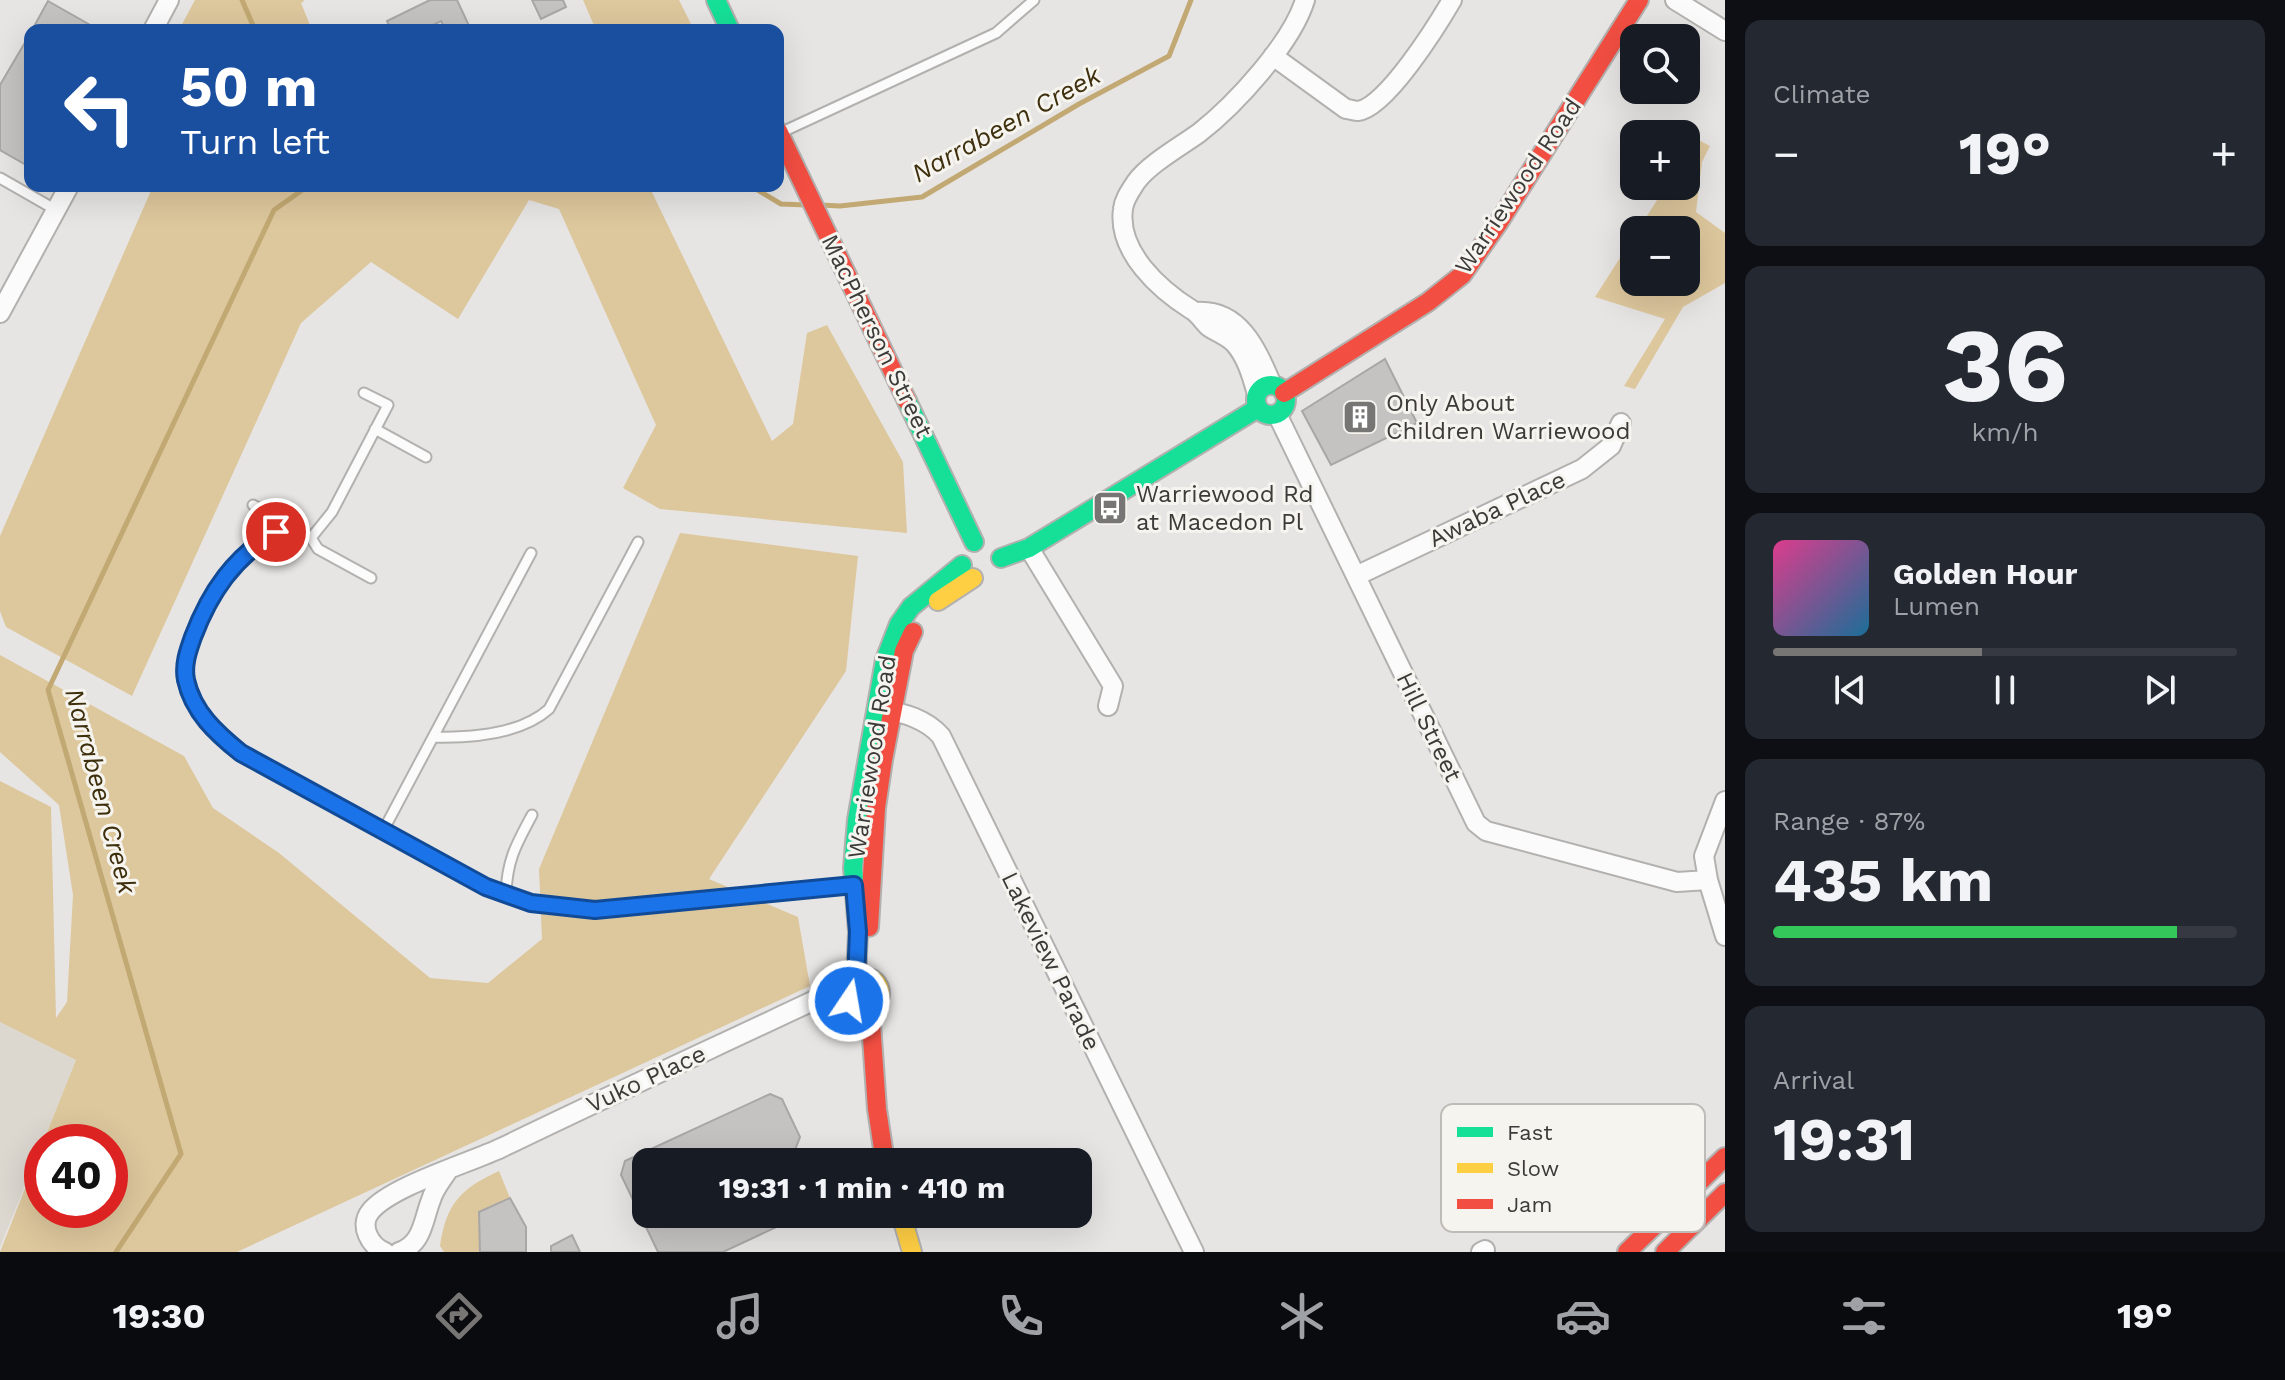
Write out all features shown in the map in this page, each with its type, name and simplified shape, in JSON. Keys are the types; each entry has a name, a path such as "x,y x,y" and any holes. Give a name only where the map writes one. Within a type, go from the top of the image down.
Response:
{"main road":[{"path":"716,0 727,24"},
{"name":"Warriewood Road","path":"857,983 858,932 854,885 857,820 884,709 904,651 918,622 941,598 1029,548 1268,395 1428,302 1462,275 1499,222 1639,0"},
{"name":"MacPherson Street","path":"784,143 974,542"},
{"path":"1268,395 1284,407 1277,414"},
{"path":"974,542 992,543 985,571 964,551 974,542"},
{"name":"Warriewood Road","path":"857,983 884,709"},
{"path":"874,980 881,993 876,1006 870,1009 854,1007 849,1001 857,983 874,980"},
{"path":"870,1009 883,1148"},
{"path":"1705,1176 1725,1157"},
{"path":"1705,1213 1725,1193"},
{"path":"905,1228 912,1252"},
{"path":"1627,1252 1648,1232"},
{"path":"1665,1252 1685,1232"}],"street":[{"path":"156,24 169,0"},
{"path":"1268,395 1253,343 1236,324 1210,310 1195,312 1166,293 1132,250 1123,224 1125,200 1140,177 1213,122 1273,56 1305,0"},
{"path":"1273,56 1346,109 1359,111 1372,105 1426,45 1452,0"},
{"path":"1675,0 1725,31"},
{"path":"0,313 66,192"},
{"name":"Hill Street","path":"1277,414 1476,823 1486,831 1677,882 1708,880"},
{"name":"Awaba Place","path":"1356,576 1582,469 1611,446 1621,423"},
{"path":"1029,548 1113,686 1108,706"},
{"name":"Lakeview Parade","path":"884,709 918,719 934,727 941,736 1194,1252"},
{"path":"1725,801 1704,856 1725,936"},
{"name":"Vuko Place","path":"385,1252 368,1235 367,1217 372,1209 389,1197 857,983"},
{"path":"399,1252 417,1240 431,1198 447,1172"}],"lane":[{"path":"784,130 996,33 1034,0"},
{"path":"0,178 24,192"},
{"path":"24,192 56,210"},
{"path":"311,538 332,512 388,405 364,393"},
{"path":"375,429 426,457"},
{"path":"253,505 277,518 288,529 311,538 318,549 371,578"},
{"path":"288,529 257,543 217,585 198,623 186,657 186,679 198,710 215,733 241,753 486,887 531,903 595,910 854,885"},
{"path":"433,737 455,738 524,726 549,709 638,542"},
{"path":"383,831 531,553"},
{"path":"506,894 511,854 532,815"}],"shaded area":[{"path":"195,0 305,0 301,3 310,24 182,24"},
{"path":"583,0 679,0 691,24 593,24"},
{"path":"1700,141 1710,146 1702,162 1700,179"},
{"path":"150,192 652,192 772,441 793,424 807,333 827,325 903,462 907,533 660,509 623,488 656,425 559,209 529,200 458,319 371,262 301,323 132,696 6,627 0,611 0,536"},
{"path":"1657,200 1697,200 1696,212 1725,233 1725,283 1683,307 1635,389 1624,386 1665,319 1595,297 1620,258 1620,296 1700,296 1700,216 1647,216"},
{"path":"680,533 858,556 846,671 709,879 798,917 810,986 237,1252 0,1252 24,1191 24,1228 128,1228 128,1124 50,1124 76,1060 0,1022 0,781 51,807 56,1018 67,1002 73,895 59,805 0,752 0,655 184,756 213,808 279,853 430,978 488,983 542,939 539,869"},
{"path":"0,1022 76,1060 50,1124 24,1124 24,1188 0,1247"},
{"path":"499,1171 510,1198 479,1212 480,1252 444,1252 440,1246 451,1208 465,1191"}],"building":[{"path":"430,0 457,0 468,24 443,24 441,21 435,24 388,24 387,21"},
{"path":"532,0 563,0 566,7 541,19"},
{"path":"48,1 88,24 35,24"},
{"path":"24,44 24,164 0,150 0,85"},
{"name":"Only About Children Warriewood","path":"1385,359 1417,423 1331,465 1302,411"},
{"path":"770,1094 782,1099 800,1137 796,1148 653,1148"},
{"path":"632,1158 632,1198 621,1175 625,1161"},
{"path":"510,1198 526,1227 526,1252 480,1252 479,1212"},
{"path":"646,1228 774,1228 723,1252 658,1252"},
{"path":"572,1235 580,1252 551,1252 551,1246"}],"waterway":[{"path":"242,0 252,24"},
{"name":"Narrabeen Creek","path":"820,205 840,206 922,197 1079,104 1169,56 1191,0"},
{"name":"Narrabeen Creek","path":"116,1252 181,1154 48,690 274,210 300,192"},
{"name":"Narrabeen Creek","path":"761,192 781,204 806,205"}],"traffic: fast":[{"path":"716,0 727,24"},
{"path":"1271,385 1282,389 1286,400 1282,411 1271,415 1260,411 1256,400 1260,389 1271,385"},
{"path":"907,401 974,542"},
{"path":"1001,558 1029,548 1258,408"},
{"path":"856,979 858,932 853,868 857,820 885,660 899,624 911,607 962,565"}],"traffic: slow":[{"path":"938,601 973,578"},
{"path":"864,977 876,981 880,993 876,1005 864,1009 852,1005 848,993 852,981 864,977"},
{"path":"905,1228 912,1252"}],"traffic: jam":[{"path":"1284,393 1428,302 1462,275 1499,222 1639,0"},
{"path":"784,144 907,401"},
{"path":"869,927 876,808 883,760 904,651 913,632"},
{"path":"870,1009 883,1148"},
{"path":"1705,1176 1725,1157"},
{"path":"1705,1213 1725,1193"},
{"path":"1627,1252 1648,1232"},
{"path":"1665,1252 1685,1232"}],"place":[{"name":"Only About Children Warriewood","path":"1360,417"},
{"name":"Warriewood Rd at Macedon Pl","path":"1110,508"}],"route":[{"path":"276,532 257,543 238,560 217,585 198,623 186,657 186,679 198,710 215,733 241,753 415,849 486,887 531,903 595,910 854,885 857,959 856,979 847,993 849,1001"}]}
